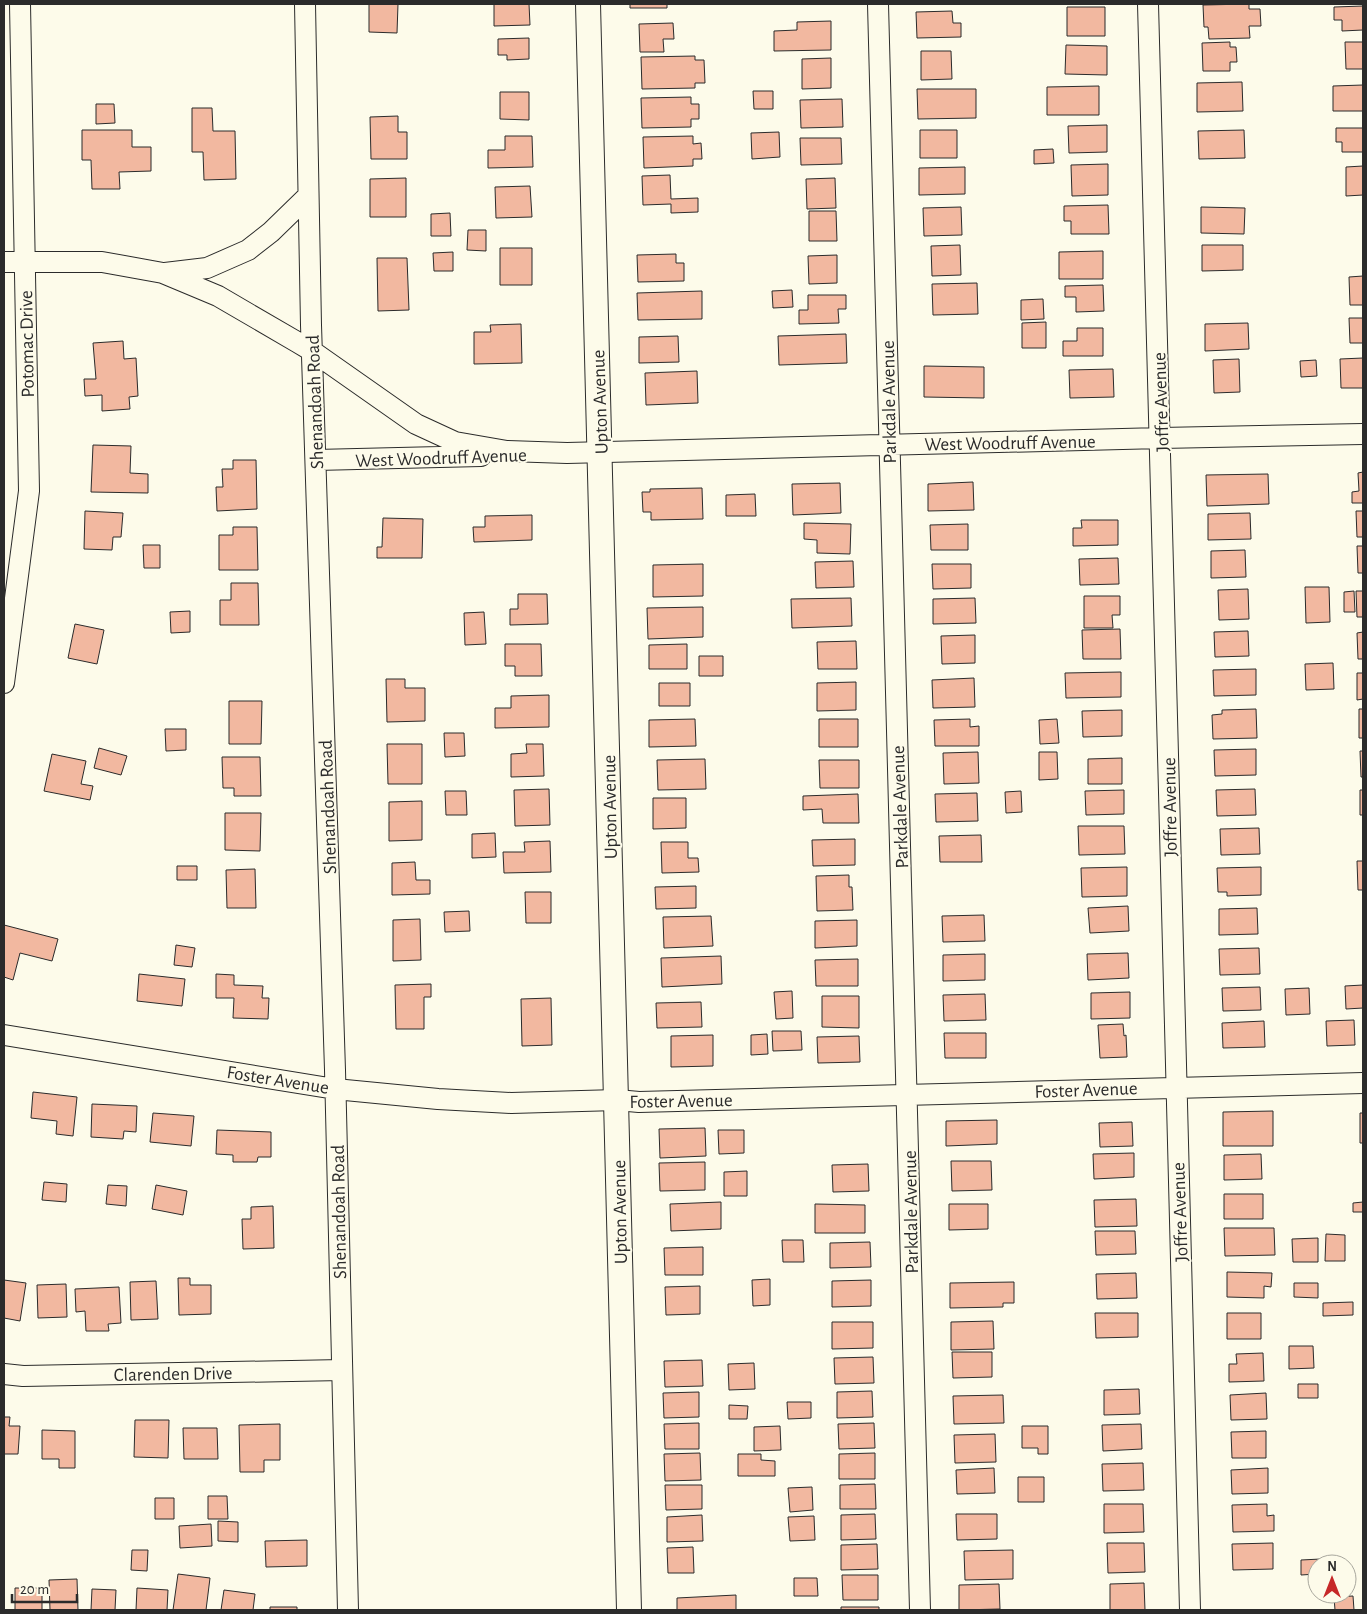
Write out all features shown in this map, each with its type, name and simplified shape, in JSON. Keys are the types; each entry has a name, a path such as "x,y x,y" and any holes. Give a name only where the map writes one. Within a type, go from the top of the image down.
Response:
{"street":[{"name":"Potomac Drive","path":"4,683 29,491 20,4"},
{"name":"Shenandoah Road","path":"305,4 312,350 335,1089 348,1610"},
{"name":"Upton Avenue","path":"588,4 630,1610"},
{"name":"Parkdale Avenue","path":"878,4 920,1610"},
{"name":"Joffre Avenue","path":"1148,4 1161,438 1190,1610"},
{"name":"West Woodruff Avenue","path":"163,273 207,268 242,253 271,232 308,196"},
{"name":"West Woodruff Avenue","path":"4,262 102,262 163,273 218,296 312,350 416,424 455,442 507,451 567,453"},
{"name":"West Woodruff Avenue","path":"316,460 600,451 1363,434"},
{"name":"Foster Avenue","path":"4,1035 335,1089 438,1099 511,1102 616,1100 639,1102 1363,1083"},
{"name":"Clarenden Drive","path":"4,1374 23,1376 342,1370"}],"building":[{"path":"369,4 398,4 397,33 369,32"},
{"path":"494,4 529,4 530,25 494,26"},
{"path":"630,4 667,4 667,8 630,8"},
{"path":"1249,4 1249,9 1260,9 1261,26 1249,26 1250,38 1209,39 1208,27 1204,27 1203,5"},
{"path":"1363,6 1363,30 1342,31 1342,20 1334,20 1334,7"},
{"path":"1067,7 1105,7 1105,36 1067,36"},
{"path":"952,11 953,23 961,23 961,37 917,38 916,12"},
{"path":"831,21 831,50 774,51 774,31 797,30 797,22"},
{"path":"673,23 674,39 663,39 664,52 640,52 639,24"},
{"path":"529,38 529,59 507,60 507,55 498,55 498,39"},
{"path":"1230,42 1230,47 1236,47 1237,62 1230,62 1230,71 1203,71 1202,43"},
{"path":"1345,42 1363,42 1363,69 1346,69"},
{"path":"1066,45 1107,46 1107,75 1065,74"},
{"path":"921,51 951,51 952,79 921,80"},
{"path":"695,56 695,60 704,60 705,83 695,83 695,88 642,89 641,57"},
{"path":"831,58 831,88 802,89 802,59"},
{"path":"1242,82 1243,111 1197,112 1197,83"},
{"path":"1363,85 1363,111 1333,111 1333,86"},
{"path":"1099,86 1099,115 1047,115 1047,87"},
{"path":"917,89 976,89 976,118 918,119"},
{"path":"753,91 773,91 773,109 754,109"},
{"path":"500,92 529,92 529,120 500,119"},
{"path":"691,97 691,104 699,104 699,119 691,119 691,127 642,128 641,98"},
{"path":"842,99 843,127 801,128 800,100"},
{"path":"96,104 114,104 115,123 96,124"},
{"path":"192,108 212,108 213,131 235,131 236,179 204,180 203,152 192,152"},
{"path":"398,116 398,132 407,132 407,159 371,159 370,117"},
{"path":"1107,125 1107,152 1069,153 1068,126"},
{"path":"1336,128 1363,128 1363,152 1342,152 1342,142 1336,142"},
{"path":"82,130 132,130 132,147 151,147 151,171 119,172 120,189 92,189 91,160 82,160"},
{"path":"920,130 957,130 957,158 920,158"},
{"path":"1244,130 1245,158 1199,159 1198,131"},
{"path":"779,132 780,157 752,159 751,133"},
{"path":"505,136 532,136 533,167 488,168 488,150 505,150"},
{"path":"693,136 693,144 701,143 702,159 693,159 693,166 644,168 643,137"},
{"path":"800,138 841,138 842,164 801,165"},
{"path":"1053,149 1054,163 1034,164 1034,150"},
{"path":"1108,164 1108,195 1072,196 1071,165"},
{"path":"1363,166 1363,195 1346,196 1346,167"},
{"path":"965,167 965,194 919,195 919,168"},
{"path":"670,175 671,199 698,198 698,212 671,213 671,204 643,205 642,176"},
{"path":"406,178 406,217 370,217 370,179"},
{"path":"835,178 836,208 807,209 806,179"},
{"path":"530,186 532,217 496,218 495,187"},
{"path":"1108,205 1109,234 1071,234 1071,221 1064,221 1064,206"},
{"path":"961,207 962,235 924,236 923,208"},
{"path":"1201,207 1245,208 1244,234 1201,233"},
{"path":"809,211 836,211 837,241 809,241"},
{"path":"450,213 451,236 431,236 431,214"},
{"path":"468,230 486,230 486,251 467,250"},
{"path":"960,245 961,275 932,276 931,246"},
{"path":"1202,245 1243,245 1243,270 1202,271"},
{"path":"500,248 532,248 532,285 500,285"},
{"path":"1103,251 1103,279 1059,279 1059,252"},
{"path":"453,252 453,271 434,271 433,253"},
{"path":"676,254 676,263 684,263 684,281 638,282 637,255"},
{"path":"837,255 837,283 809,284 808,256"},
{"path":"377,258 407,258 409,310 378,311"},
{"path":"1363,276 1363,305 1350,305 1349,277"},
{"path":"977,283 978,314 933,315 932,284"},
{"path":"1103,285 1104,311 1076,312 1076,297 1065,297 1065,286"},
{"path":"792,290 793,307 773,308 772,291"},
{"path":"702,291 702,319 638,320 637,293"},
{"path":"808,295 846,295 846,309 838,309 839,323 799,324 799,310 808,310"},
{"path":"1043,299 1044,319 1021,320 1021,300"},
{"path":"1349,318 1363,318 1363,343 1350,343"},
{"path":"1046,322 1046,348 1022,348 1022,323"},
{"path":"1248,323 1249,349 1205,351 1205,324"},
{"path":"521,324 522,363 474,364 474,332 491,332 490,325"},
{"path":"1077,328 1103,328 1103,356 1063,356 1063,341 1077,341"},
{"path":"846,334 847,363 779,365 778,336"},
{"path":"678,336 679,362 639,363 639,337"},
{"path":"123,341 124,359 136,358 138,396 129,397 130,409 102,411 102,395 85,396 84,379 96,379 93,343"},
{"path":"1363,358 1363,388 1341,388 1340,359"},
{"path":"1239,359 1240,392 1214,393 1213,360"},
{"path":"1316,360 1317,376 1301,377 1300,361"},
{"path":"924,366 984,367 984,398 924,397"},
{"path":"1113,369 1114,397 1070,398 1069,370"},
{"path":"697,371 698,403 646,405 645,373"},
{"path":"93,445 131,446 130,473 148,474 148,493 91,492"},
{"path":"233,460 256,460 257,509 217,511 216,487 223,487 222,469 233,469"},
{"path":"1363,472 1363,503 1352,503 1352,492 1359,491 1358,473"},
{"path":"1268,474 1269,504 1207,506 1206,475"},
{"path":"973,482 974,510 928,511 928,484"},
{"path":"840,483 841,513 793,515 792,484"},
{"path":"702,488 703,519 651,520 651,512 643,512 642,492 650,492 650,489"},
{"path":"755,494 756,516 726,516 726,495"},
{"path":"85,511 123,513 121,537 113,537 112,550 84,549"},
{"path":"1356,511 1363,511 1363,537 1357,537"},
{"path":"1250,513 1251,539 1208,540 1208,514"},
{"path":"532,515 532,540 474,542 473,527 485,527 485,516"},
{"path":"383,518 423,519 422,558 377,558 377,547 382,547"},
{"path":"1081,520 1118,520 1118,545 1073,546 1073,528 1082,528"},
{"path":"804,523 851,524 850,554 817,553 817,540 804,539"},
{"path":"968,524 968,550 931,550 930,525"},
{"path":"233,527 257,527 258,570 219,570 219,535 233,535"},
{"path":"143,545 160,545 160,568 144,568"},
{"path":"1357,546 1363,546 1363,573 1358,573"},
{"path":"1245,550 1246,577 1211,578 1211,551"},
{"path":"1118,558 1119,584 1080,585 1079,559"},
{"path":"853,561 854,587 816,588 815,562"},
{"path":"703,564 703,596 653,597 653,565"},
{"path":"932,564 971,564 971,588 933,589"},
{"path":"231,583 258,583 259,625 220,625 220,600 231,600"},
{"path":"1305,587 1329,587 1330,622 1306,623"},
{"path":"1248,589 1249,619 1219,620 1218,590"},
{"path":"1354,591 1355,612 1344,612 1344,592"},
{"path":"1356,591 1363,591 1363,617 1357,617"},
{"path":"518,594 547,594 548,624 510,625 510,609 518,609"},
{"path":"1084,596 1120,596 1120,615 1112,615 1113,628 1084,628"},
{"path":"851,598 852,626 792,628 791,599"},
{"path":"975,598 976,623 933,624 933,599"},
{"path":"703,607 703,637 648,639 647,608"},
{"path":"190,611 190,632 171,633 170,612"},
{"path":"484,612 486,644 465,645 464,613"},
{"path":"75,624 104,630 97,664 68,658"},
{"path":"1120,629 1121,659 1083,659 1082,630"},
{"path":"1248,631 1249,656 1215,657 1214,632"},
{"path":"1363,632 1363,659 1358,659 1357,633"},
{"path":"975,635 975,663 942,664 941,636"},
{"path":"856,641 857,669 818,669 817,642"},
{"path":"505,644 541,644 542,676 515,676 515,666 505,666"},
{"path":"687,644 687,669 649,669 649,645"},
{"path":"699,656 723,656 723,676 699,676"},
{"path":"1333,663 1334,689 1306,690 1305,664"},
{"path":"1256,669 1256,695 1214,696 1213,670"},
{"path":"1121,672 1121,697 1066,698 1065,673"},
{"path":"1357,673 1363,673 1363,699 1357,700"},
{"path":"974,678 975,707 933,708 932,680"},
{"path":"386,679 405,679 405,688 425,688 425,721 387,722"},
{"path":"856,682 856,710 817,711 817,683"},
{"path":"659,683 690,683 690,706 659,706"},
{"path":"549,695 549,727 495,728 495,708 511,708 511,696"},
{"path":"229,701 262,701 261,744 229,744"},
{"path":"1256,709 1257,738 1213,739 1212,715 1222,714 1222,710"},
{"path":"1359,709 1363,709 1363,738 1359,738"},
{"path":"1122,710 1122,736 1083,737 1082,711"},
{"path":"695,719 696,746 649,747 649,720"},
{"path":"819,719 858,719 858,747 819,747"},
{"path":"970,719 970,727 979,726 979,746 935,746 934,720"},
{"path":"1057,719 1059,743 1040,744 1039,720"},
{"path":"165,729 186,729 186,750 166,751"},
{"path":"444,733 464,733 465,756 445,757"},
{"path":"387,744 422,744 422,784 388,784"},
{"path":"526,744 543,744 544,776 511,777 511,754 527,753"},
{"path":"99,748 127,756 121,775 94,768"},
{"path":"1256,749 1256,775 1215,776 1214,750"},
{"path":"1360,751 1363,751 1363,777 1361,777"},
{"path":"978,752 979,783 944,784 943,753"},
{"path":"1039,752 1057,752 1058,779 1039,780"},
{"path":"52,754 86,761 81,784 93,786 90,800 44,791"},
{"path":"222,757 260,757 261,796 234,796 234,788 223,788"},
{"path":"1122,758 1122,784 1088,784 1088,759"},
{"path":"705,759 706,789 658,790 657,760"},
{"path":"819,760 859,760 859,788 820,788"},
{"path":"549,789 550,825 515,826 514,790"},
{"path":"1255,789 1256,815 1217,816 1216,790"},
{"path":"1124,790 1124,814 1086,815 1085,791"},
{"path":"1360,790 1363,790 1363,815 1360,815"},
{"path":"445,791 466,791 467,815 446,815"},
{"path":"1021,791 1022,812 1006,813 1005,792"},
{"path":"977,793 978,821 936,822 935,794"},
{"path":"858,794 859,823 823,823 822,809 803,810 803,796"},
{"path":"653,798 686,798 686,828 653,829"},
{"path":"422,801 422,840 389,841 389,802"},
{"path":"225,813 261,813 260,851 225,850"},
{"path":"1078,826 1124,826 1125,854 1079,855"},
{"path":"1259,828 1260,854 1221,855 1220,829"},
{"path":"495,833 496,857 472,858 472,834"},
{"path":"981,835 982,862 940,862 939,836"},
{"path":"855,839 855,865 813,866 812,840"},
{"path":"550,841 551,872 504,873 503,852 525,852 524,842"},
{"path":"661,842 688,842 688,858 698,858 699,872 662,873"},
{"path":"1357,861 1363,861 1363,890 1358,890"},
{"path":"415,862 416,880 430,880 430,894 392,895 392,863"},
{"path":"177,866 197,866 197,880 177,880"},
{"path":"1127,867 1127,896 1082,897 1081,868"},
{"path":"1261,867 1261,895 1227,896 1227,892 1218,892 1217,868"},
{"path":"255,869 256,908 227,908 226,870"},
{"path":"849,875 849,887 852,887 853,910 817,911 816,876"},
{"path":"696,886 696,908 656,909 655,887"},
{"path":"525,892 551,892 551,923 526,923"},
{"path":"1128,906 1129,931 1090,933 1088,908"},
{"path":"1257,908 1258,934 1219,935 1219,909"},
{"path":"469,911 470,931 445,932 444,912"},
{"path":"984,915 985,941 943,942 942,916"},
{"path":"711,916 713,946 664,948 663,917"},
{"path":"420,919 421,960 393,961 393,920"},
{"path":"857,920 857,946 815,948 815,921"},
{"path":"4,925 58,939 52,961 20,953 13,980 4,977"},
{"path":"176,945 195,948 192,967 174,965"},
{"path":"1259,948 1260,974 1220,975 1219,949"},
{"path":"1128,953 1129,978 1088,980 1087,954"},
{"path":"985,954 985,980 943,981 943,955"},
{"path":"721,956 722,984 662,987 661,958"},
{"path":"858,959 858,986 816,986 815,960"},
{"path":"139,974 185,979 182,1006 137,1001"},
{"path":"216,974 234,975 234,985 263,986 262,998 269,998 268,1019 233,1018 234,998 216,998"},
{"path":"431,984 431,997 424,997 424,1029 396,1029 395,985"},
{"path":"1363,985 1363,1008 1346,1009 1345,986"},
{"path":"1260,987 1261,1010 1223,1011 1222,988"},
{"path":"1309,988 1310,1014 1286,1015 1285,989"},
{"path":"792,991 793,1018 776,1019 774,992"},
{"path":"1130,992 1130,1018 1091,1019 1091,993"},
{"path":"985,994 986,1020 944,1021 943,995"},
{"path":"822,996 859,996 859,1028 822,1027"},
{"path":"551,998 552,1045 522,1046 521,999"},
{"path":"701,1002 702,1027 657,1028 656,1003"},
{"path":"1354,1020 1355,1045 1327,1046 1326,1021"},
{"path":"1264,1021 1265,1047 1223,1048 1222,1023"},
{"path":"1123,1024 1124,1036 1126,1035 1127,1057 1100,1058 1098,1025"},
{"path":"772,1031 801,1031 802,1050 773,1051"},
{"path":"944,1033 986,1033 986,1058 945,1058"},
{"path":"767,1034 768,1054 751,1055 751,1035"},
{"path":"713,1035 713,1066 671,1067 671,1036"},
{"path":"859,1036 860,1062 818,1063 817,1037"},
{"path":"33,1092 77,1097 73,1136 56,1134 57,1121 31,1118"},
{"path":"92,1104 137,1106 136,1132 124,1131 123,1139 91,1137"},
{"path":"1273,1111 1273,1146 1223,1146 1223,1112"},
{"path":"153,1113 194,1116 191,1146 150,1142"},
{"path":"1360,1113 1363,1113 1363,1143 1360,1143"},
{"path":"997,1120 997,1144 946,1146 946,1121"},
{"path":"1132,1122 1133,1146 1100,1147 1099,1123"},
{"path":"705,1128 706,1156 660,1158 659,1129"},
{"path":"217,1130 271,1132 271,1157 258,1157 257,1162 233,1162 233,1155 216,1154"},
{"path":"718,1130 744,1130 744,1153 719,1154"},
{"path":"1134,1153 1134,1177 1094,1179 1093,1154"},
{"path":"1261,1154 1262,1179 1224,1180 1224,1155"},
{"path":"951,1161 991,1161 992,1190 952,1191"},
{"path":"705,1162 705,1190 660,1191 659,1163"},
{"path":"868,1164 869,1191 833,1192 832,1165"},
{"path":"747,1171 747,1196 724,1196 724,1172"},
{"path":"44,1182 67,1184 66,1202 42,1200"},
{"path":"108,1185 127,1186 126,1206 106,1204"},
{"path":"156,1185 187,1191 183,1215 152,1209"},
{"path":"1224,1194 1263,1194 1263,1219 1224,1219"},
{"path":"1136,1199 1137,1226 1095,1227 1094,1200"},
{"path":"721,1202 721,1229 671,1231 670,1204"},
{"path":"1363,1202 1363,1212 1353,1212 1353,1203"},
{"path":"815,1204 865,1205 865,1233 815,1233"},
{"path":"949,1204 988,1204 988,1229 949,1230"},
{"path":"273,1206 274,1248 243,1249 242,1219 251,1219 251,1207"},
{"path":"1224,1228 1274,1228 1275,1255 1225,1256"},
{"path":"1095,1231 1135,1231 1136,1254 1096,1255"},
{"path":"1326,1234 1345,1235 1345,1261 1325,1261"},
{"path":"1318,1238 1318,1262 1293,1262 1292,1239"},
{"path":"782,1240 803,1240 804,1262 783,1262"},
{"path":"870,1242 871,1267 830,1268 830,1243"},
{"path":"703,1247 703,1275 665,1275 664,1248"},
{"path":"1227,1272 1272,1273 1271,1287 1264,1286 1264,1298 1227,1297"},
{"path":"1136,1273 1137,1298 1097,1299 1096,1274"},
{"path":"178,1278 190,1278 190,1285 211,1285 211,1314 179,1315"},
{"path":"770,1279 770,1305 753,1306 752,1280"},
{"path":"4,1280 26,1283 20,1321 4,1318"},
{"path":"871,1280 871,1306 832,1307 832,1281"},
{"path":"156,1281 158,1319 131,1320 130,1282"},
{"path":"1014,1282 1014,1303 1003,1303 1003,1307 950,1308 950,1283"},
{"path":"1294,1283 1318,1283 1318,1298 1294,1297"},
{"path":"66,1284 67,1317 38,1318 37,1285"},
{"path":"700,1286 700,1314 666,1315 665,1287"},
{"path":"119,1287 121,1323 108,1324 109,1331 86,1331 85,1311 76,1312 75,1289"},
{"path":"1353,1302 1353,1315 1323,1316 1323,1303"},
{"path":"1095,1313 1138,1313 1138,1337 1096,1338"},
{"path":"1227,1313 1261,1313 1261,1339 1227,1339"},
{"path":"993,1321 994,1349 951,1350 951,1322"},
{"path":"832,1322 873,1322 873,1348 832,1349"},
{"path":"1289,1346 1313,1346 1314,1368 1289,1369"},
{"path":"952,1352 992,1352 992,1377 953,1378"},
{"path":"1263,1353 1264,1381 1229,1382 1229,1364 1237,1364 1236,1354"},
{"path":"873,1357 874,1383 835,1384 834,1358"},
{"path":"702,1360 703,1386 665,1387 664,1361"},
{"path":"754,1363 755,1389 729,1390 728,1364"},
{"path":"1298,1384 1318,1384 1318,1398 1298,1398"},
{"path":"1139,1389 1140,1414 1104,1415 1104,1390"},
{"path":"872,1391 873,1417 837,1418 837,1392"},
{"path":"699,1392 699,1417 664,1418 663,1393"},
{"path":"1266,1393 1267,1419 1231,1420 1230,1395"},
{"path":"1003,1395 1004,1423 954,1424 953,1396"},
{"path":"787,1402 811,1402 811,1418 788,1419"},
{"path":"729,1405 748,1406 747,1419 729,1419"},
{"path":"4,1417 10,1417 9,1426 20,1426 18,1454 4,1454"},
{"path":"135,1420 169,1420 168,1458 134,1457"},
{"path":"699,1423 699,1449 665,1449 664,1424"},
{"path":"874,1423 875,1448 839,1449 838,1424"},
{"path":"280,1424 280,1460 264,1460 264,1472 240,1472 239,1425"},
{"path":"1141,1424 1142,1449 1103,1451 1102,1425"},
{"path":"780,1426 781,1450 754,1451 754,1427"},
{"path":"1022,1426 1048,1426 1048,1454 1038,1454 1038,1448 1022,1448"},
{"path":"183,1428 217,1428 218,1459 184,1459"},
{"path":"42,1430 75,1431 75,1468 59,1468 59,1459 42,1459"},
{"path":"1266,1431 1266,1458 1232,1458 1231,1432"},
{"path":"995,1434 996,1462 955,1463 954,1435"},
{"path":"700,1453 701,1480 665,1481 664,1454"},
{"path":"875,1453 875,1479 839,1479 839,1454"},
{"path":"738,1454 761,1454 761,1460 775,1461 775,1476 738,1476"},
{"path":"1143,1463 1144,1490 1103,1491 1102,1464"},
{"path":"994,1468 995,1493 957,1494 956,1470"},
{"path":"1268,1468 1268,1493 1232,1494 1231,1470"},
{"path":"1018,1477 1044,1477 1044,1502 1018,1502"},
{"path":"875,1484 876,1509 840,1509 840,1485"},
{"path":"665,1485 702,1485 702,1509 666,1510"},
{"path":"812,1487 813,1510 790,1512 788,1488"},
{"path":"208,1496 227,1496 228,1519 208,1519"},
{"path":"155,1498 174,1498 174,1519 155,1519"},
{"path":"1104,1504 1143,1504 1144,1532 1104,1533"},
{"path":"1267,1504 1267,1516 1274,1515 1274,1531 1233,1532 1232,1505"},
{"path":"875,1514 876,1539 841,1540 841,1515"},
{"path":"956,1514 997,1514 997,1539 957,1540"},
{"path":"702,1515 703,1541 667,1542 667,1517"},
{"path":"814,1516 815,1540 790,1541 788,1517"},
{"path":"218,1521 238,1522 238,1542 218,1541"},
{"path":"211,1524 212,1546 180,1548 179,1526"},
{"path":"307,1540 307,1566 266,1567 265,1541"},
{"path":"1107,1543 1144,1543 1145,1572 1108,1573"},
{"path":"1273,1543 1273,1569 1233,1570 1232,1544"},
{"path":"877,1544 878,1569 841,1570 841,1545"},
{"path":"693,1547 694,1573 668,1573 667,1548"},
{"path":"132,1550 148,1550 147,1571 131,1570"},
{"path":"1013,1550 1013,1579 965,1580 964,1551"},
{"path":"1301,1560 1307,1560 1307,1575 1301,1575"},
{"path":"178,1574 210,1578 206,1610 173,1610"},
{"path":"842,1575 878,1575 878,1600 843,1600"},
{"path":"794,1578 817,1578 818,1596 794,1596"},
{"path":"77,1579 78,1610 50,1610 49,1580"},
{"path":"1144,1583 1145,1610 1110,1610 1110,1584"},
{"path":"999,1584 1000,1609 959,1610 959,1585"},
{"path":"15,1588 42,1588 42,1610 15,1610"},
{"path":"137,1588 168,1590 167,1610 136,1610"},
{"path":"92,1589 116,1590 115,1610 91,1610"},
{"path":"224,1590 255,1594 253,1610 221,1610"},
{"path":"736,1595 736,1610 677,1610 677,1598"},
{"path":"1335,1604 1354,1604 1354,1610 1335,1610"},
{"path":"270,1607 297,1607 297,1610 270,1610"},
{"path":"841,1607 879,1607 879,1610 841,1610"}]}
